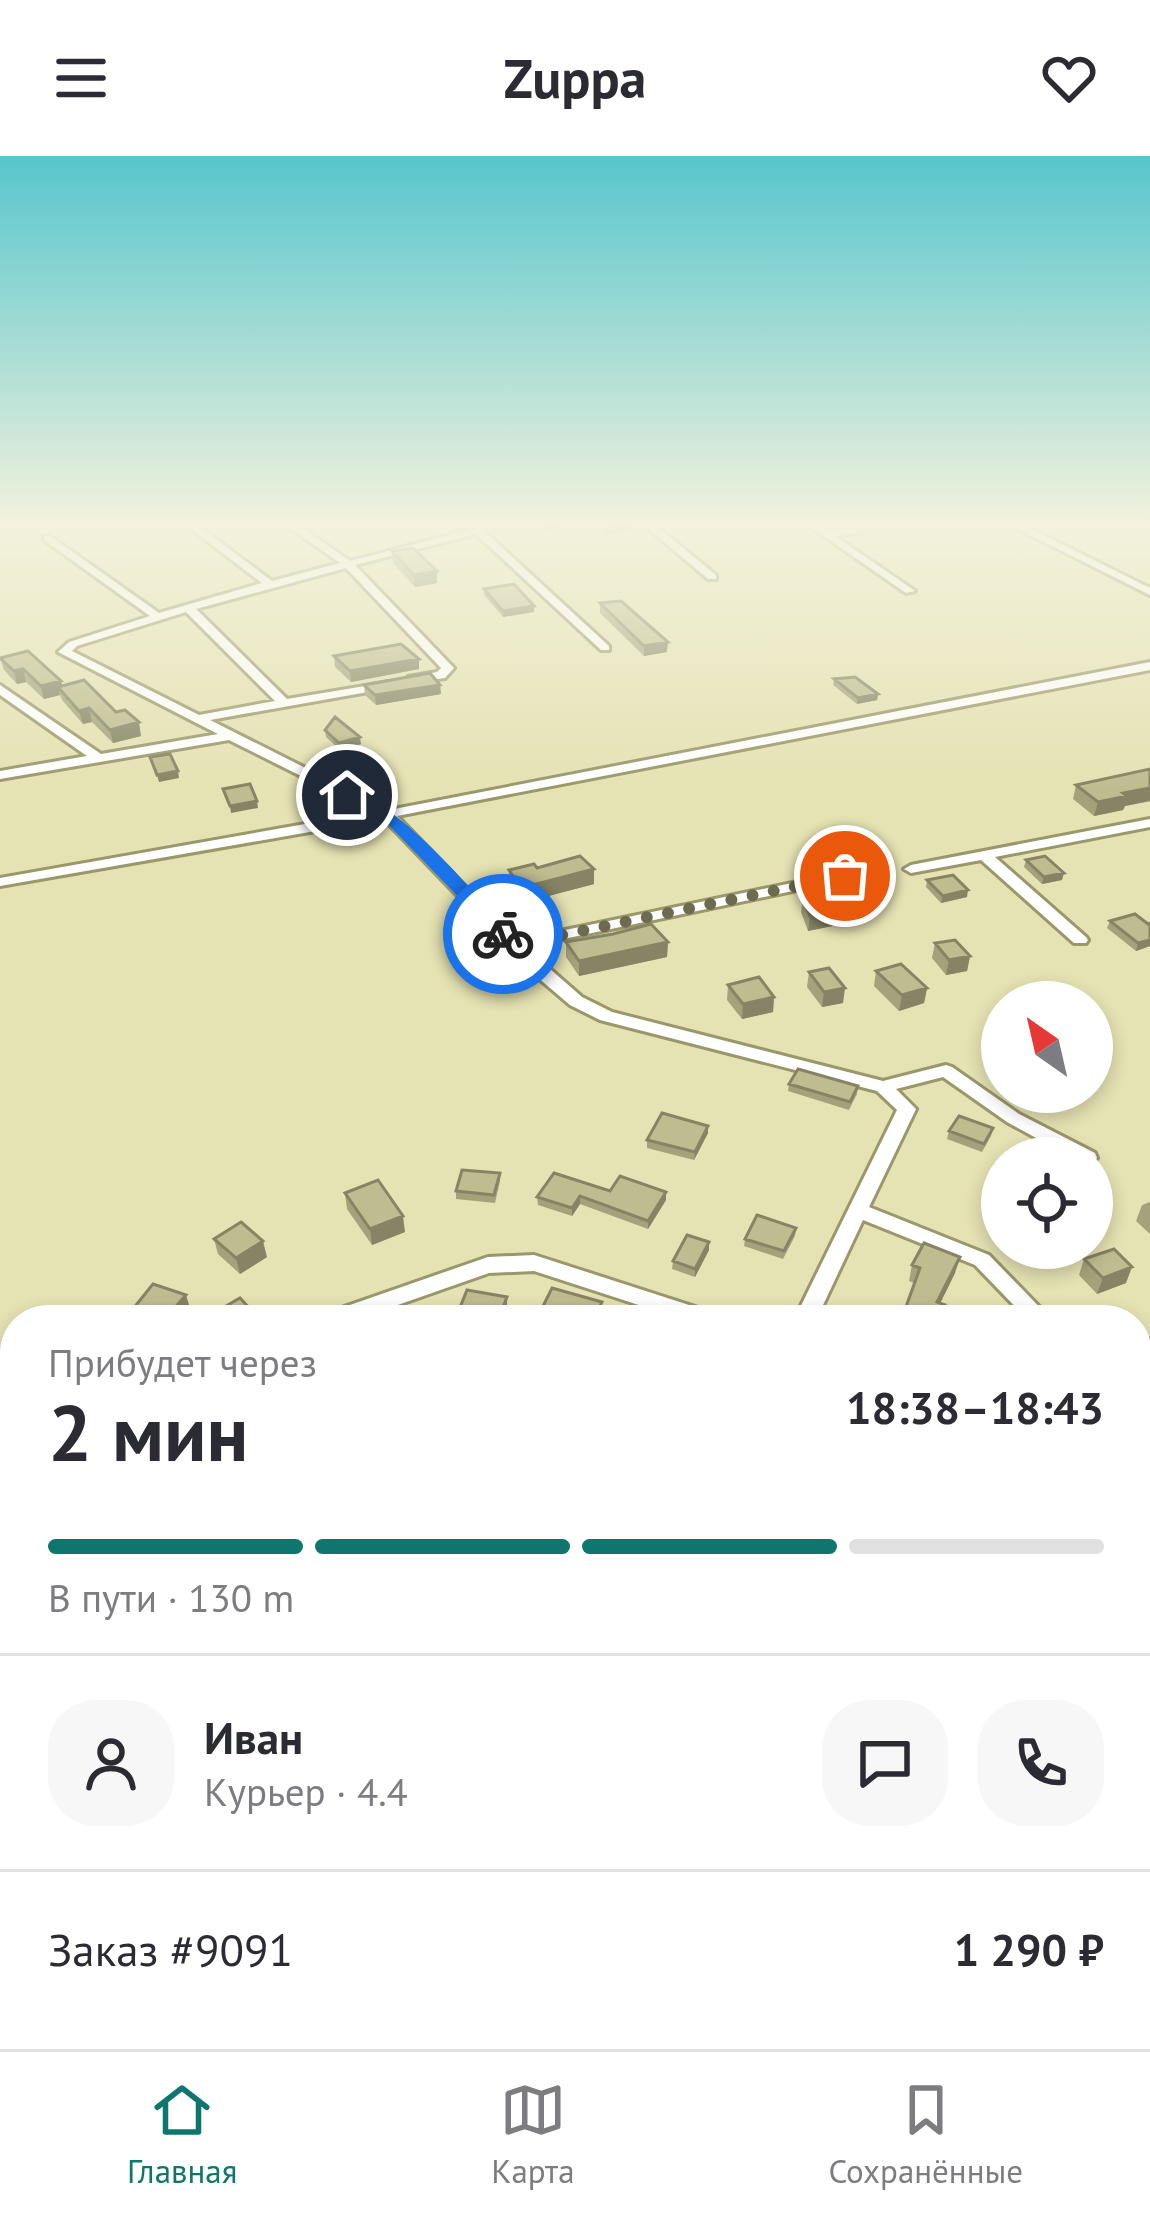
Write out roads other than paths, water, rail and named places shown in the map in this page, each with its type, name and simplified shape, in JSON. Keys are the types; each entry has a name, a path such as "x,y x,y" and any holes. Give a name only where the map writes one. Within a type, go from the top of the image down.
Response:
{"street":[{"path":"154,613 158,616"},
{"path":"167,613 64,649 387,814 514,945 576,1001 606,1016 883,1087 907,1109 812,1305"},
{"path":"194,613 284,703"},
{"path":"195,719 447,671 394,613"},
{"path":"567,613 604,648"},
{"path":"0,882 387,814 1150,666"},
{"path":"0,689 98,758"},
{"path":"0,775 228,736"},
{"path":"911,869 1150,823"},
{"path":"983,854 1080,940"},
{"path":"514,945 845,876"},
{"path":"883,1087 946,1071 1049,1137"},
{"path":"858,1210 982,1260 1027,1305"},
{"path":"373,1305 488,1264 512,1261 534,1263 664,1305"}]}
